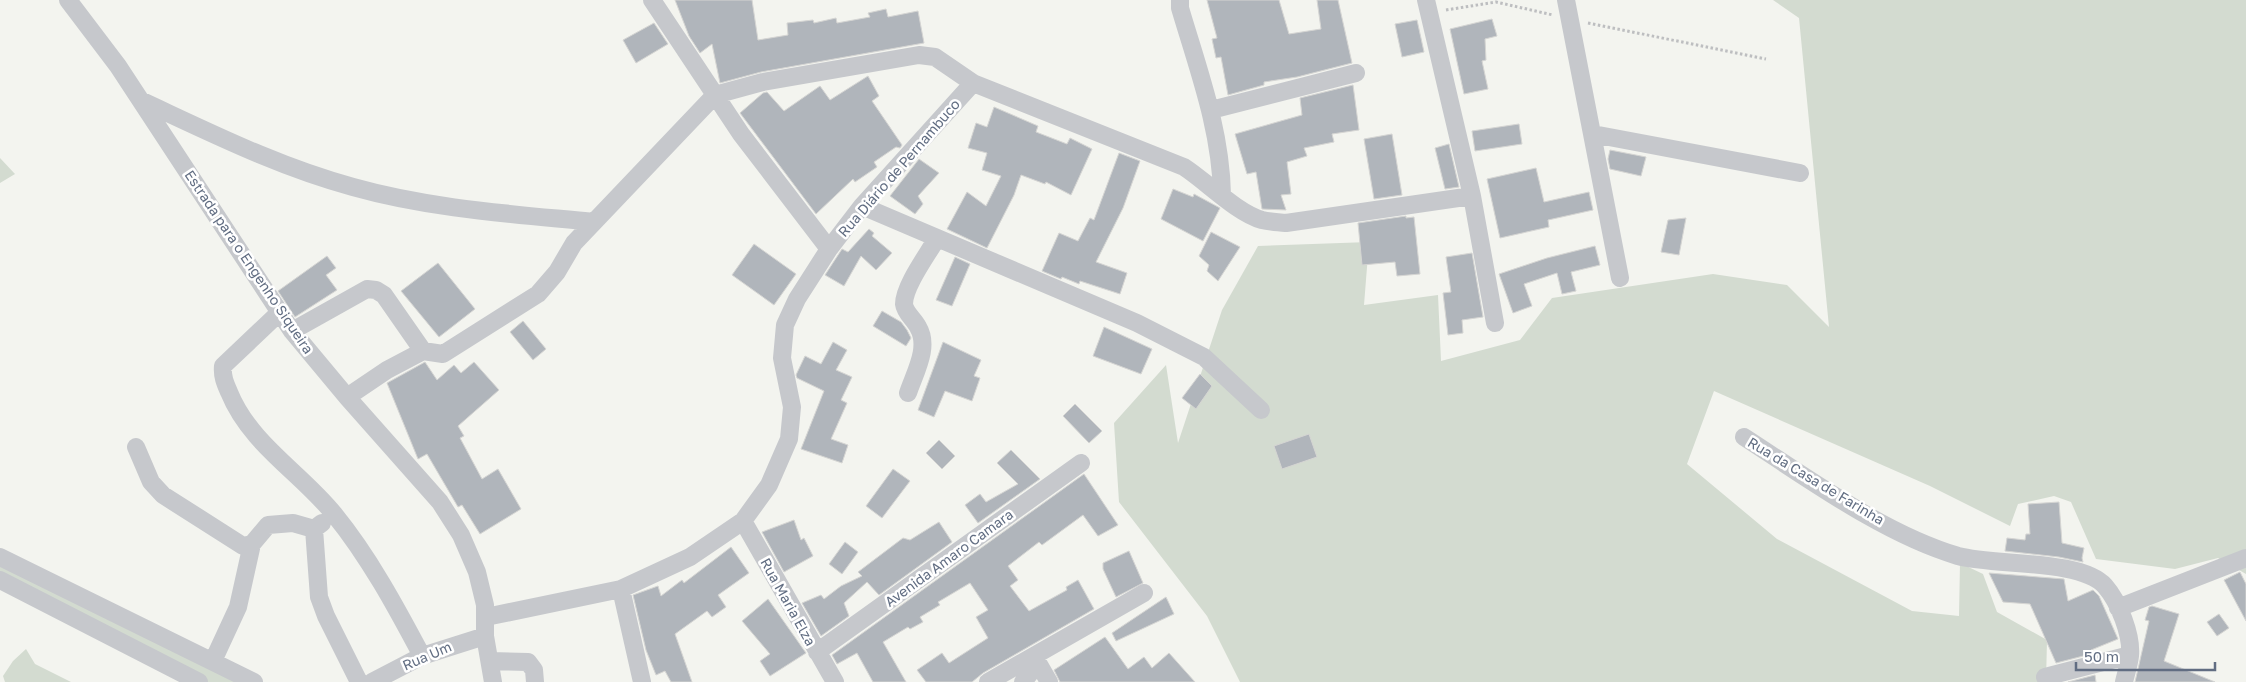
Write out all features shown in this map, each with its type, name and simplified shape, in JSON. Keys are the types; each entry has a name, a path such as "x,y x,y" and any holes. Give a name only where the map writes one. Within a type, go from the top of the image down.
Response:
{"street":[{"name":"Estrada para o Engenho Siqueira","path":"68,0 118,66 292,331 347,397 440,502 451,518 461,535 477,572 486,617 485,636 493,682"},
{"path":"652,0 740,134 829,249"},
{"path":"1180,0 1180,8 1211,110 1221,164 1222,195"},
{"path":"1566,0 1620,278"},
{"path":"1427,7 1472,196 1496,323"},
{"path":"347,397 387,370 423,351 443,354 538,294 557,272 574,243 715,95 763,82 919,55 934,57 973,83 1184,167 1205,180 1245,212 1262,220 1286,223 1472,196"},
{"path":"1211,110 1356,73"},
{"name":"Rua Diário de Pernambuco","path":"486,617 621,588 690,557 743,521 769,485 788,439 792,407 782,358 785,325 798,299 829,249 862,206 973,83"},
{"path":"141,100 265,158 353,188 415,201 493,212 594,222"},
{"path":"1593,134 1800,173"},
{"path":"862,206 1137,322 1204,357 1261,410"},
{"path":"908,393 924,342 918,326 907,313 904,304 906,292 937,238"},
{"path":"292,331 367,289 376,290 384,295 423,351"},
{"path":"280,312 223,366 222,373 234,406 250,430 333,513 367,560 396,607 422,656"},
{"name":"Rua da Casa de Farinha","path":"1744,437 1849,504 1912,538 1960,556 2074,570 2093,577 2105,586 2118,608 2129,642 2130,655 2124,682"},
{"path":"136,447 151,482 163,495 243,546 252,544"},
{"name":"Avenida Amaro Camara","path":"817,652 1081,463"},
{"path":"314,529 333,513"},
{"name":"Rua Maria Elza","path":"743,521 835,682"},
{"path":"213,661 238,607 252,544 268,525 293,523 314,529"},
{"path":"314,529 319,598 359,682"},
{"path":"0,557 110,609 254,682"},
{"path":"2118,608 2246,558"},
{"path":"0,580 199,682"},
{"path":"621,588 642,682"},
{"path":"988,682 1036,659 1144,594"},
{"path":"98,630 110,609"},
{"name":"Rua Um","path":"372,682 422,656 485,636"},
{"path":"2045,677 2130,655"},
{"path":"1023,682 1036,659"},
{"path":"1036,659 1049,682"},
{"path":"490,661 528,662 534,670 535,682"}],"path":[{"path":"1427,7 1496,2 1569,19 1766,59"}],"shaded area":[{"path":"1773,0 2246,0 2246,574 2218,558 2175,569 2096,559 2071,502 2054,496 2018,504 2010,526 1930,486 1714,391 1687,464 1777,539 1912,611 1959,616 1960,563 1983,574 1997,612 2047,640 2046,682 1240,682 1207,616 1119,502 1114,423 1166,365 1178,443 1222,310 1258,246 1369,242 1364,305 1438,295 1441,361 1520,340 1552,298 1713,274 1787,285 1829,327 1799,18"},
{"path":"0,158 15,174 0,183"},
{"path":"0,557 254,682 199,682 0,580"},
{"path":"26,649 35,664 71,682 5,682 3,676 13,661"}],"building":[{"path":"675,0 752,0 758,40 788,35 787,23 813,20 814,23 836,18 837,23 870,17 868,13 886,9 888,17 918,11 924,43 761,72 720,83 712,44 700,53 689,36"},
{"path":"1207,0 1279,0 1289,34 1321,29 1317,0 1338,0 1352,63 1297,77 1264,82 1264,85 1228,95 1221,57 1216,58 1212,39 1217,38"},
{"path":"1492,19 1497,36 1485,39 1486,60 1482,61 1488,89 1464,94 1450,29"},
{"path":"1417,20 1424,52 1402,57 1395,24"},
{"path":"654,23 668,44 636,63 623,40"},
{"path":"868,76 879,96 872,101 902,145 900,148 896,147 874,162 877,167 855,182 853,179 816,214 740,113 763,93 767,92 784,111 820,86 830,100"},
{"path":"1353,85 1359,130 1332,134 1334,142 1304,148 1307,156 1287,162 1291,194 1281,195 1286,210 1262,209 1256,172 1247,174 1235,134 1302,115 1300,98"},
{"path":"994,107 1038,126 1036,132 1067,144 1070,138 1092,149 1071,195 1046,182 1045,184 1021,175 1014,195 987,248 947,229 967,192 986,206 1001,176 982,170 987,153 968,148 976,123 987,127"},
{"path":"1519,124 1522,144 1475,151 1472,131"},
{"path":"1392,134 1402,195 1374,199 1364,139"},
{"path":"1449,144 1459,187 1445,189 1435,148"},
{"path":"1610,150 1646,157 1641,176 1610,169 1608,159"},
{"path":"1119,153 1140,161 1123,208 1096,262 1127,273 1120,294 1080,281 1079,284 1062,277 1061,279 1042,271 1059,233 1078,241 1090,218 1094,220"},
{"path":"919,159 939,173 918,196 923,204 915,214 890,196"},
{"path":"1536,168 1544,202 1589,192 1593,210 1548,220 1549,227 1500,238 1487,179"},
{"path":"1173,189 1193,197 1194,194 1220,208 1203,241 1161,219"},
{"path":"1406,216 1406,218 1414,217 1420,274 1397,276 1395,262 1362,265 1358,223"},
{"path":"1686,218 1679,255 1661,252 1668,220"},
{"path":"869,229 874,233 872,236 892,253 876,270 861,256 844,286 825,275 842,249 848,252"},
{"path":"1211,232 1240,247 1218,281 1207,271 1209,265 1199,256"},
{"path":"754,244 796,274 774,305 732,275"},
{"path":"1595,246 1600,265 1571,272 1576,291 1562,294 1557,273 1524,284 1532,306 1513,313 1499,274 1547,258"},
{"path":"1472,253 1483,317 1462,320 1463,333 1448,335 1443,293 1451,292 1446,257"},
{"path":"327,256 336,268 326,275 337,290 295,317 278,291"},
{"path":"955,257 970,264 952,306 936,300"},
{"path":"438,263 475,309 439,337 401,291"},
{"path":"882,311 901,322 907,330 911,338 906,346 873,326"},
{"path":"523,321 546,349 533,360 510,332"},
{"path":"1104,327 1152,349 1141,374 1093,356"},
{"path":"833,342 847,350 836,370 852,377 841,400 847,403 831,439 848,445 842,463 801,449 824,391 797,378 796,375 805,356 821,364"},
{"path":"943,342 981,360 974,376 980,378 972,401 945,391 934,417 918,410"},
{"path":"425,362 437,380 454,365 461,373 474,362 499,390 458,426 464,436 460,438 482,479 498,469 521,509 480,534 462,505 458,507 427,454 418,459 387,383"},
{"path":"1200,374 1212,386 1196,409 1182,398"},
{"path":"1075,404 1102,431 1089,443 1063,416"},
{"path":"1309,434 1317,457 1282,469 1274,446"},
{"path":"939,440 955,456 942,469 926,453"},
{"path":"1011,450 1040,479 978,523 965,505 980,494 986,502 1018,484 997,463"},
{"path":"893,469 910,481 882,518 866,506"},
{"path":"1084,474 1118,525 1098,536 1083,515 1042,545 1039,542 1008,566 1018,580 1010,586 1029,611 1067,590 1066,587 1078,580 1094,609 983,673 972,682 926,682 917,670 942,653 949,663 988,638 976,617 988,610 970,583 938,602 940,605 920,617 923,622 910,629 908,627 883,642 906,682 873,682 857,653 837,664 832,655"},
{"path":"2059,502 2062,543 2084,548 2083,562 2059,557 2005,551 2007,538 2025,540 2026,534 2030,534 2028,504"},
{"path":"794,520 801,540 804,538 813,556 784,572 762,532"},
{"path":"939,522 952,542 879,595 867,582 844,603 849,616 821,636 802,603 821,595 824,599 841,586 862,576 858,572 903,538 910,540"},
{"path":"845,542 858,552 842,574 829,564"},
{"path":"731,547 749,573 718,595 726,607 712,617 707,611 675,634 692,682 671,682 665,671 656,675 646,650 633,595 658,586 661,596 682,580 684,583"},
{"path":"1129,551 1143,583 1116,597 1103,569 1103,563"},
{"path":"2240,572 2246,584 2246,621 2224,580"},
{"path":"1989,573 2064,579 2068,601 2093,590 2099,596 2118,639 2091,650 2091,654 2056,663 2030,604 2003,602"},
{"path":"1166,597 1174,614 1116,641 1112,633"},
{"path":"768,599 806,653 770,676 760,661 770,654 742,621"},
{"path":"2152,606 2179,614 2164,661 2215,682 2135,682 2149,621 2145,620 2149,607"},
{"path":"2219,614 2229,628 2217,636 2207,622"},
{"path":"1105,637 1128,669 1144,657 1152,668 1169,653 1195,682 1060,682 1054,670"},
{"path":"2095,675 2096,682 2068,682"}]}
